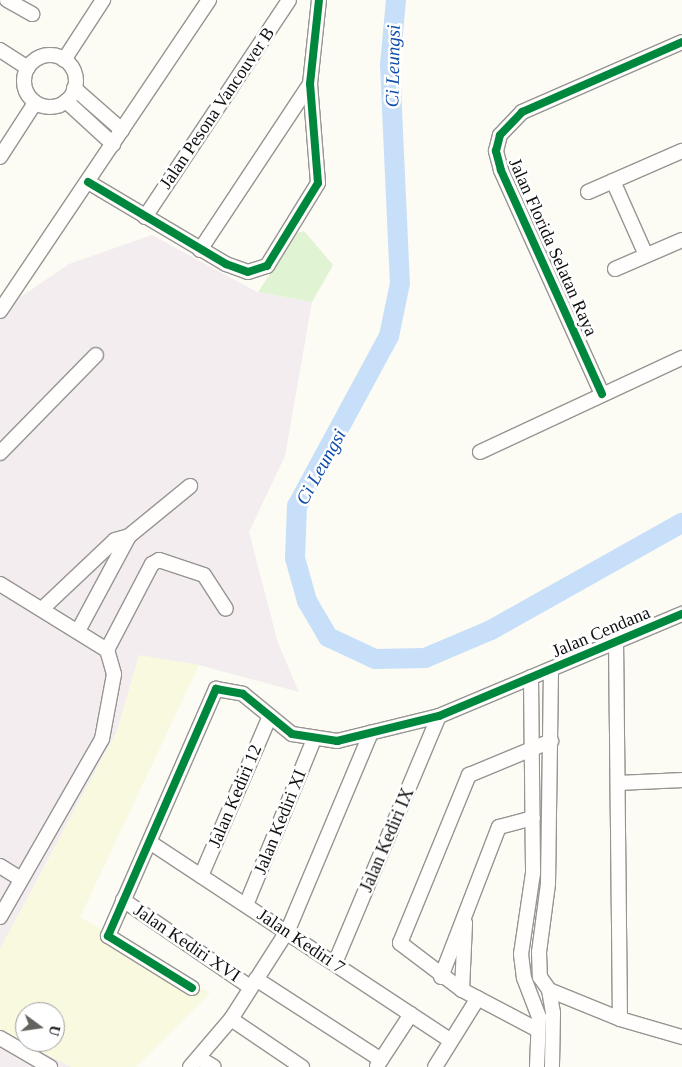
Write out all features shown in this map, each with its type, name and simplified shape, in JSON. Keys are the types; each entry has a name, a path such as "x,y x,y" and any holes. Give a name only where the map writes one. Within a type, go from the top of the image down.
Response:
{"street":[{"path":"7,0 32,14"},
{"path":"64,60 103,0"},
{"path":"0,311 209,0"},
{"name":"Jalan Pesona Vancouver B","path":"145,217 289,0"},
{"path":"88,182 200,250 248,272 267,266 318,183 310,84 319,0"},
{"name":"Jalan Florida Selatan Raya","path":"602,394 501,170 496,151 500,134 522,112 682,42"},
{"path":"0,50 28,68"},
{"path":"48,56 64,60 74,72 74,88 66,101 51,107 36,103 26,91 28,68 48,56"},
{"path":"200,250 310,84"},
{"path":"74,88 122,130"},
{"path":"66,101 113,144"},
{"path":"0,157 36,103"},
{"path":"588,192 682,151"},
{"path":"613,181 646,256"},
{"path":"615,269 682,240"},
{"path":"0,453 96,355"},
{"path":"480,452 682,358"},
{"path":"78,631 129,536 190,486"},
{"path":"42,609 115,540 129,536"},
{"path":"107,650 155,561 204,575 226,609"},
{"path":"0,584 107,650 114,674 102,739 0,917"},
{"name":"Jalan Cendana","path":"151,843 216,689 244,694 292,734 328,742 439,716 616,639 682,614"},
{"path":"616,639 620,1019"},
{"path":"550,669 551,741 548,884 539,952 540,977 549,990 552,1067"},
{"path":"531,677 533,873 521,954 524,978 539,1017 537,1067"},
{"name":"Jalan Kediri 12","path":"201,876 270,716"},
{"name":"Jalan Kediri IX","path":"334,963 439,716"},
{"path":"214,1067 195,1062 231,1020 288,930 371,733"},
{"name":"Jalan Kediri XI","path":"246,905 314,740"},
{"path":"538,1030 441,977 404,950 401,935 468,775 551,741"},
{"path":"619,783 682,780"},
{"path":"441,977 498,827 533,818"},
{"path":"151,843 108,936 192,988"},
{"name":"Jalan Kediri 7","path":"151,843 288,930 451,1041"},
{"path":"0,866 21,879"},
{"name":"Jalan Kediri XVI","path":"123,900 379,1063"},
{"path":"462,990 464,918"},
{"path":"549,990 620,1019 682,1037"},
{"path":"434,1067 478,998"},
{"path":"379,1063 411,1014"},
{"path":"231,1020 302,1067"},
{"path":"0,1038 50,1067"}],"shaded area":[{"path":"152,235 257,292 312,302 285,456 249,532 278,643 299,692 199,665 139,656 117,731 0,949 0,311 69,264"},
{"path":"0,1031 15,1038 15,1052 42,1052 72,1067 0,1067"}],"green space":[{"path":"304,231 333,265 312,302 258,292 297,233"},
{"path":"139,655 199,665 80,917 210,993 136,1067 72,1067 42,1052 65,1052 65,1002 15,1002 15,1038 0,1031 0,949 117,731"}],"waterway":[{"name":"Ci Leungsi","path":"396,0 390,65 400,283 389,336 297,506 295,558 307,601 328,637 375,659 425,658 491,630 682,523"}],"cycle path":[{"path":"88,182 226,264 248,272 267,266 318,183 310,84 319,0"},
{"path":"602,394 501,170 496,151 500,135 522,112 682,42"},
{"path":"192,988 108,936 216,689 243,694 292,734 337,741 439,716 682,614"}]}
